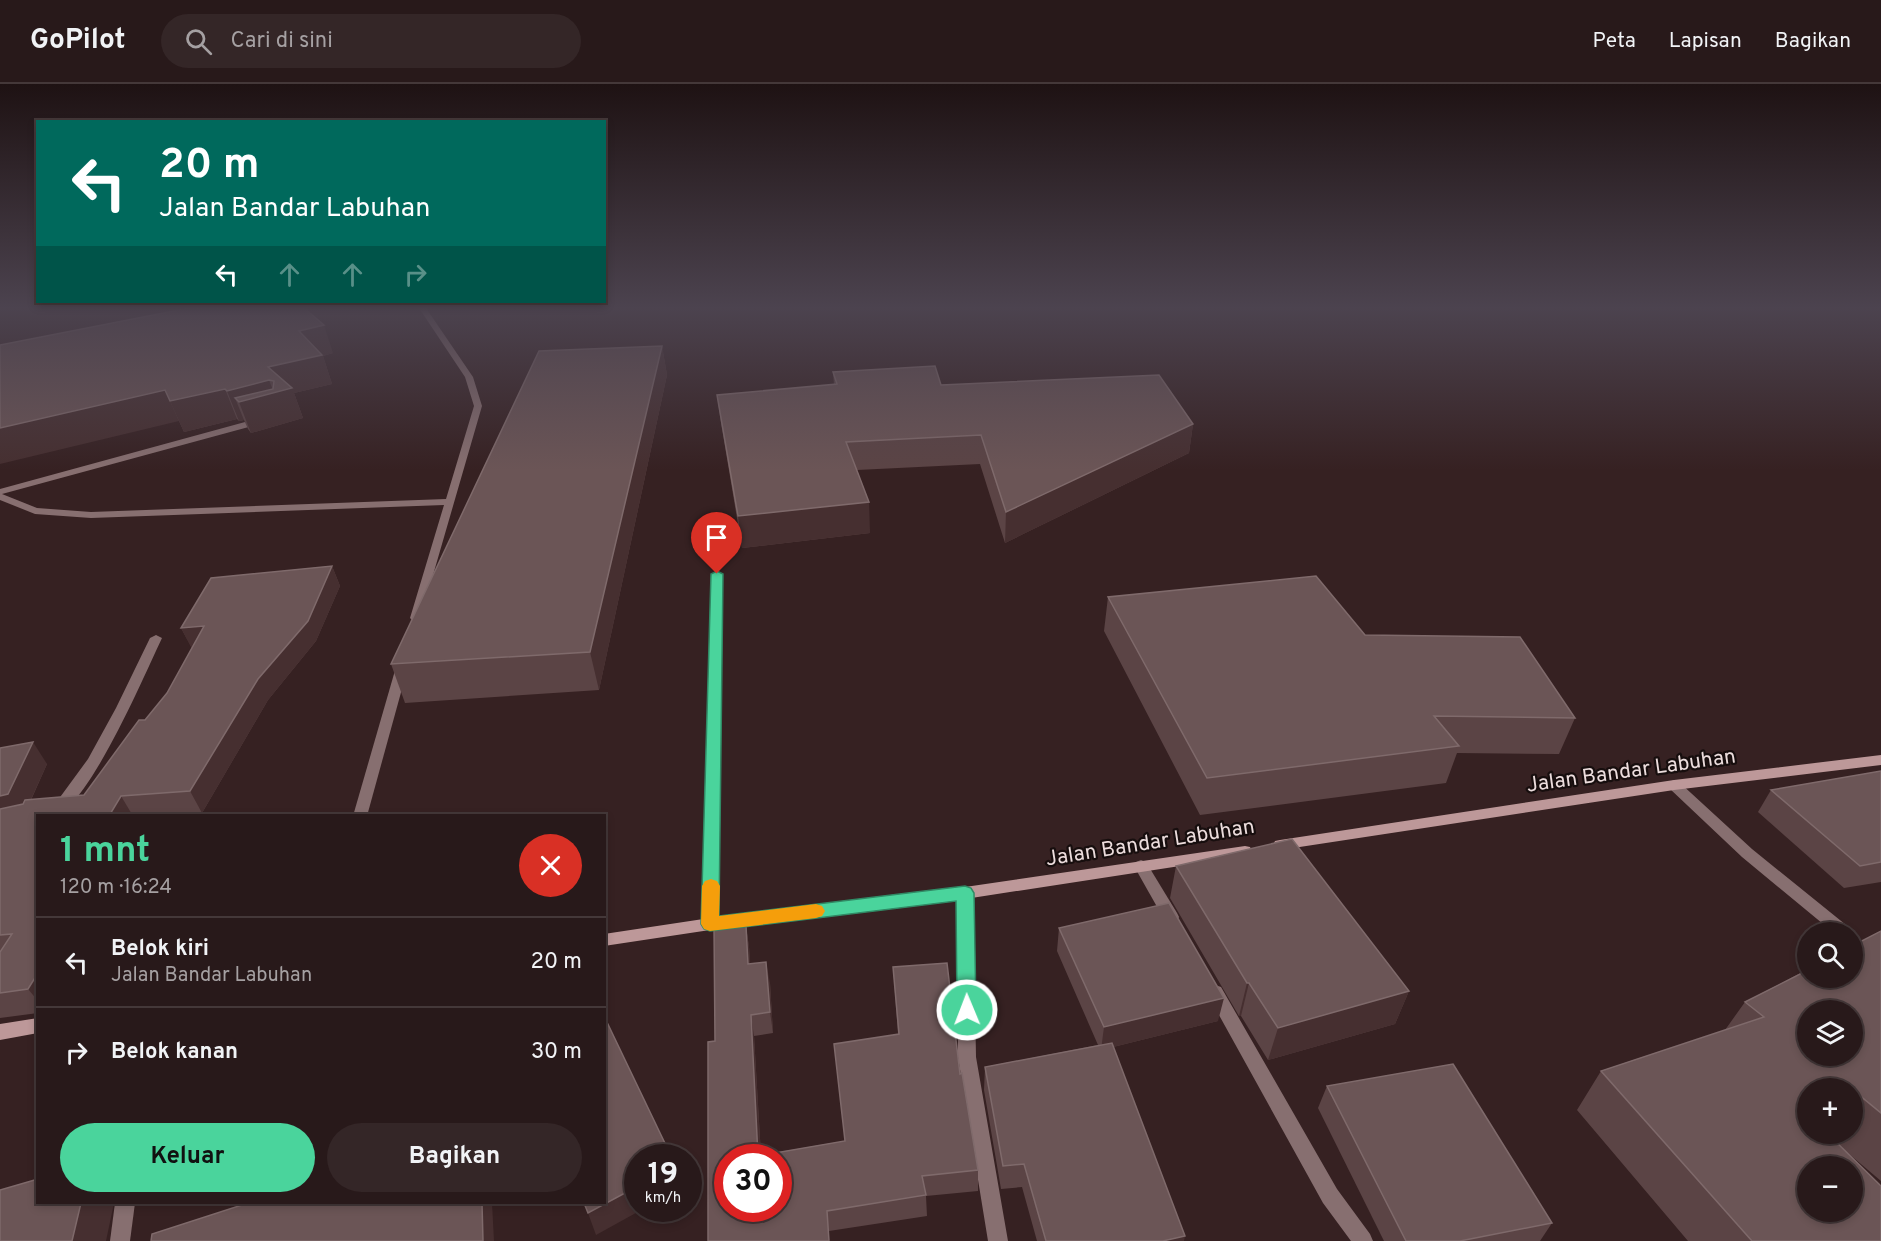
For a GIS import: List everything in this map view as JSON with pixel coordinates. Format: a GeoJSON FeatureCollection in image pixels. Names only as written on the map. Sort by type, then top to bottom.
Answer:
{"type":"FeatureCollection","features":[{"type":"Feature","properties":{"kind":"main road","name":"Jalan Bandar Labuhan"},"geometry":{"type":"LineString","coordinates":[[606,940],[710,924],[965,893],[1674,785],[1881,760]]}},
{"type":"Feature","properties":{"kind":"main road"},"geometry":{"type":"LineString","coordinates":[[0,1032],[36,1025]]}},
{"type":"Feature","properties":{"kind":"street"},"geometry":{"type":"LineString","coordinates":[[414,625],[478,406],[469,377],[459,362]]}},
{"type":"Feature","properties":{"kind":"street"},"geometry":{"type":"LineString","coordinates":[[0,492],[270,418]]}},
{"type":"Feature","properties":{"kind":"street"},"geometry":{"type":"LineString","coordinates":[[0,497],[35,511],[91,515],[449,502]]}},
{"type":"Feature","properties":{"kind":"street"},"geometry":{"type":"LineString","coordinates":[[710,924],[717,574]]}},
{"type":"Feature","properties":{"kind":"street"},"geometry":{"type":"LineString","coordinates":[[50,814],[59,809],[75,791],[156,638]]}},
{"type":"Feature","properties":{"kind":"street"},"geometry":{"type":"LineString","coordinates":[[361,814],[404,659]]}},
{"type":"Feature","properties":{"kind":"street"},"geometry":{"type":"LineString","coordinates":[[1674,785],[1747,853],[1832,922]]}},
{"type":"Feature","properties":{"kind":"street"},"geometry":{"type":"LineString","coordinates":[[1141,866],[1177,927]]}},
{"type":"Feature","properties":{"kind":"street"},"geometry":{"type":"LineString","coordinates":[[965,893],[967,1057],[998,1241]]}},
{"type":"Feature","properties":{"kind":"street"},"geometry":{"type":"LineString","coordinates":[[1206,978],[1330,1196],[1363,1241]]}},
{"type":"Feature","properties":{"kind":"street"},"geometry":{"type":"LineString","coordinates":[[120,1241],[125,1204]]}},
{"type":"Feature","properties":{"kind":"building"},"geometry":{"type":"Polygon","coordinates":[[[0,362],[291,362],[268,367],[292,388],[239,402],[235,398],[273,389],[274,381],[269,380],[227,391],[225,389],[170,401],[165,390],[0,428],[0,362]]]}},
{"type":"Feature","properties":{"kind":"building"},"geometry":{"type":"Polygon","coordinates":[[[534,362],[658,362],[590,652],[391,664],[534,362]]]}},
{"type":"Feature","properties":{"kind":"building"},"geometry":{"type":"Polygon","coordinates":[[[935,366],[941,385],[1159,375],[1193,424],[1006,512],[981,435],[846,442],[869,502],[738,516],[717,395],[837,384],[833,372],[935,366]]]}},
{"type":"Feature","properties":{"kind":"building"},"geometry":{"type":"Polygon","coordinates":[[[332,566],[308,621],[258,679],[190,791],[121,796],[110,814],[36,814],[36,976],[28,989],[0,993],[0,952],[12,934],[0,935],[0,809],[23,804],[25,800],[84,795],[139,720],[145,720],[167,693],[204,626],[181,628],[211,578],[332,566]]]}},
{"type":"Feature","properties":{"kind":"building"},"geometry":{"type":"Polygon","coordinates":[[[1316,576],[1365,635],[1520,637],[1575,718],[1434,716],[1459,746],[1207,778],[1108,597],[1316,576]]]}},
{"type":"Feature","properties":{"kind":"building"},"geometry":{"type":"Polygon","coordinates":[[[33,742],[8,794],[0,796],[0,748],[33,742]]]}},
{"type":"Feature","properties":{"kind":"building"},"geometry":{"type":"Polygon","coordinates":[[[1881,771],[1881,862],[1860,866],[1771,790],[1881,771]]]}},
{"type":"Feature","properties":{"kind":"building"},"geometry":{"type":"Polygon","coordinates":[[[1292,839],[1409,991],[1278,1028],[1247,983],[1176,866],[1292,839]]]}},
{"type":"Feature","properties":{"kind":"building"},"geometry":{"type":"Polygon","coordinates":[[[1169,903],[1224,998],[1104,1027],[1059,928],[1169,903]]]}},
{"type":"Feature","properties":{"kind":"building"},"geometry":{"type":"Polygon","coordinates":[[[746,926],[748,964],[766,962],[770,1012],[751,1015],[757,1144],[714,1144],[714,1222],[792,1222],[792,1150],[845,1141],[834,1044],[899,1034],[893,967],[947,963],[960,1074],[962,1073],[978,1170],[922,1176],[926,1195],[827,1211],[829,1241],[708,1241],[708,1042],[715,1041],[714,927],[746,926]]]}},
{"type":"Feature","properties":{"kind":"building"},"geometry":{"type":"Polygon","coordinates":[[[1881,931],[1881,1113],[1863,1098],[1863,1078],[1797,1078],[1797,1144],[1838,1144],[1850,1156],[1797,1156],[1797,1222],[1863,1222],[1863,1168],[1881,1186],[1881,1241],[1752,1241],[1601,1071],[1764,1017],[1745,1002],[1797,976],[1797,988],[1863,988],[1863,940],[1881,931]]]}},
{"type":"Feature","properties":{"kind":"building"},"geometry":{"type":"Polygon","coordinates":[[[606,1020],[665,1144],[624,1144],[624,1194],[606,1203],[606,1020]]]}},
{"type":"Feature","properties":{"kind":"building"},"geometry":{"type":"Polygon","coordinates":[[[1112,1043],[1185,1236],[1163,1241],[1046,1241],[1024,1164],[1003,1166],[985,1067],[1112,1043]]]}},
{"type":"Feature","properties":{"kind":"building"},"geometry":{"type":"Polygon","coordinates":[[[1453,1064],[1552,1223],[1460,1241],[1406,1241],[1327,1086],[1453,1064]]]}},
{"type":"Feature","properties":{"kind":"building"},"geometry":{"type":"Polygon","coordinates":[[[36,1180],[36,1204],[81,1204],[72,1241],[0,1241],[0,1190],[36,1180]]]}},
{"type":"Feature","properties":{"kind":"building"},"geometry":{"type":"Polygon","coordinates":[[[245,1204],[482,1204],[483,1241],[151,1241],[152,1234],[245,1204]]]}},
{"type":"Feature","properties":{"kind":"building"},"geometry":{"type":"Polygon","coordinates":[[[584,1204],[605,1204],[588,1213],[584,1204]]]}},
{"type":"Feature","properties":{"kind":"slow traffic"},"geometry":{"type":"LineString","coordinates":[[711,886],[710,924],[816,911]]}},
{"type":"Feature","properties":{"kind":"route"},"geometry":{"type":"LineString","coordinates":[[717,574],[710,924],[965,893],[967,1010]]}}]}
